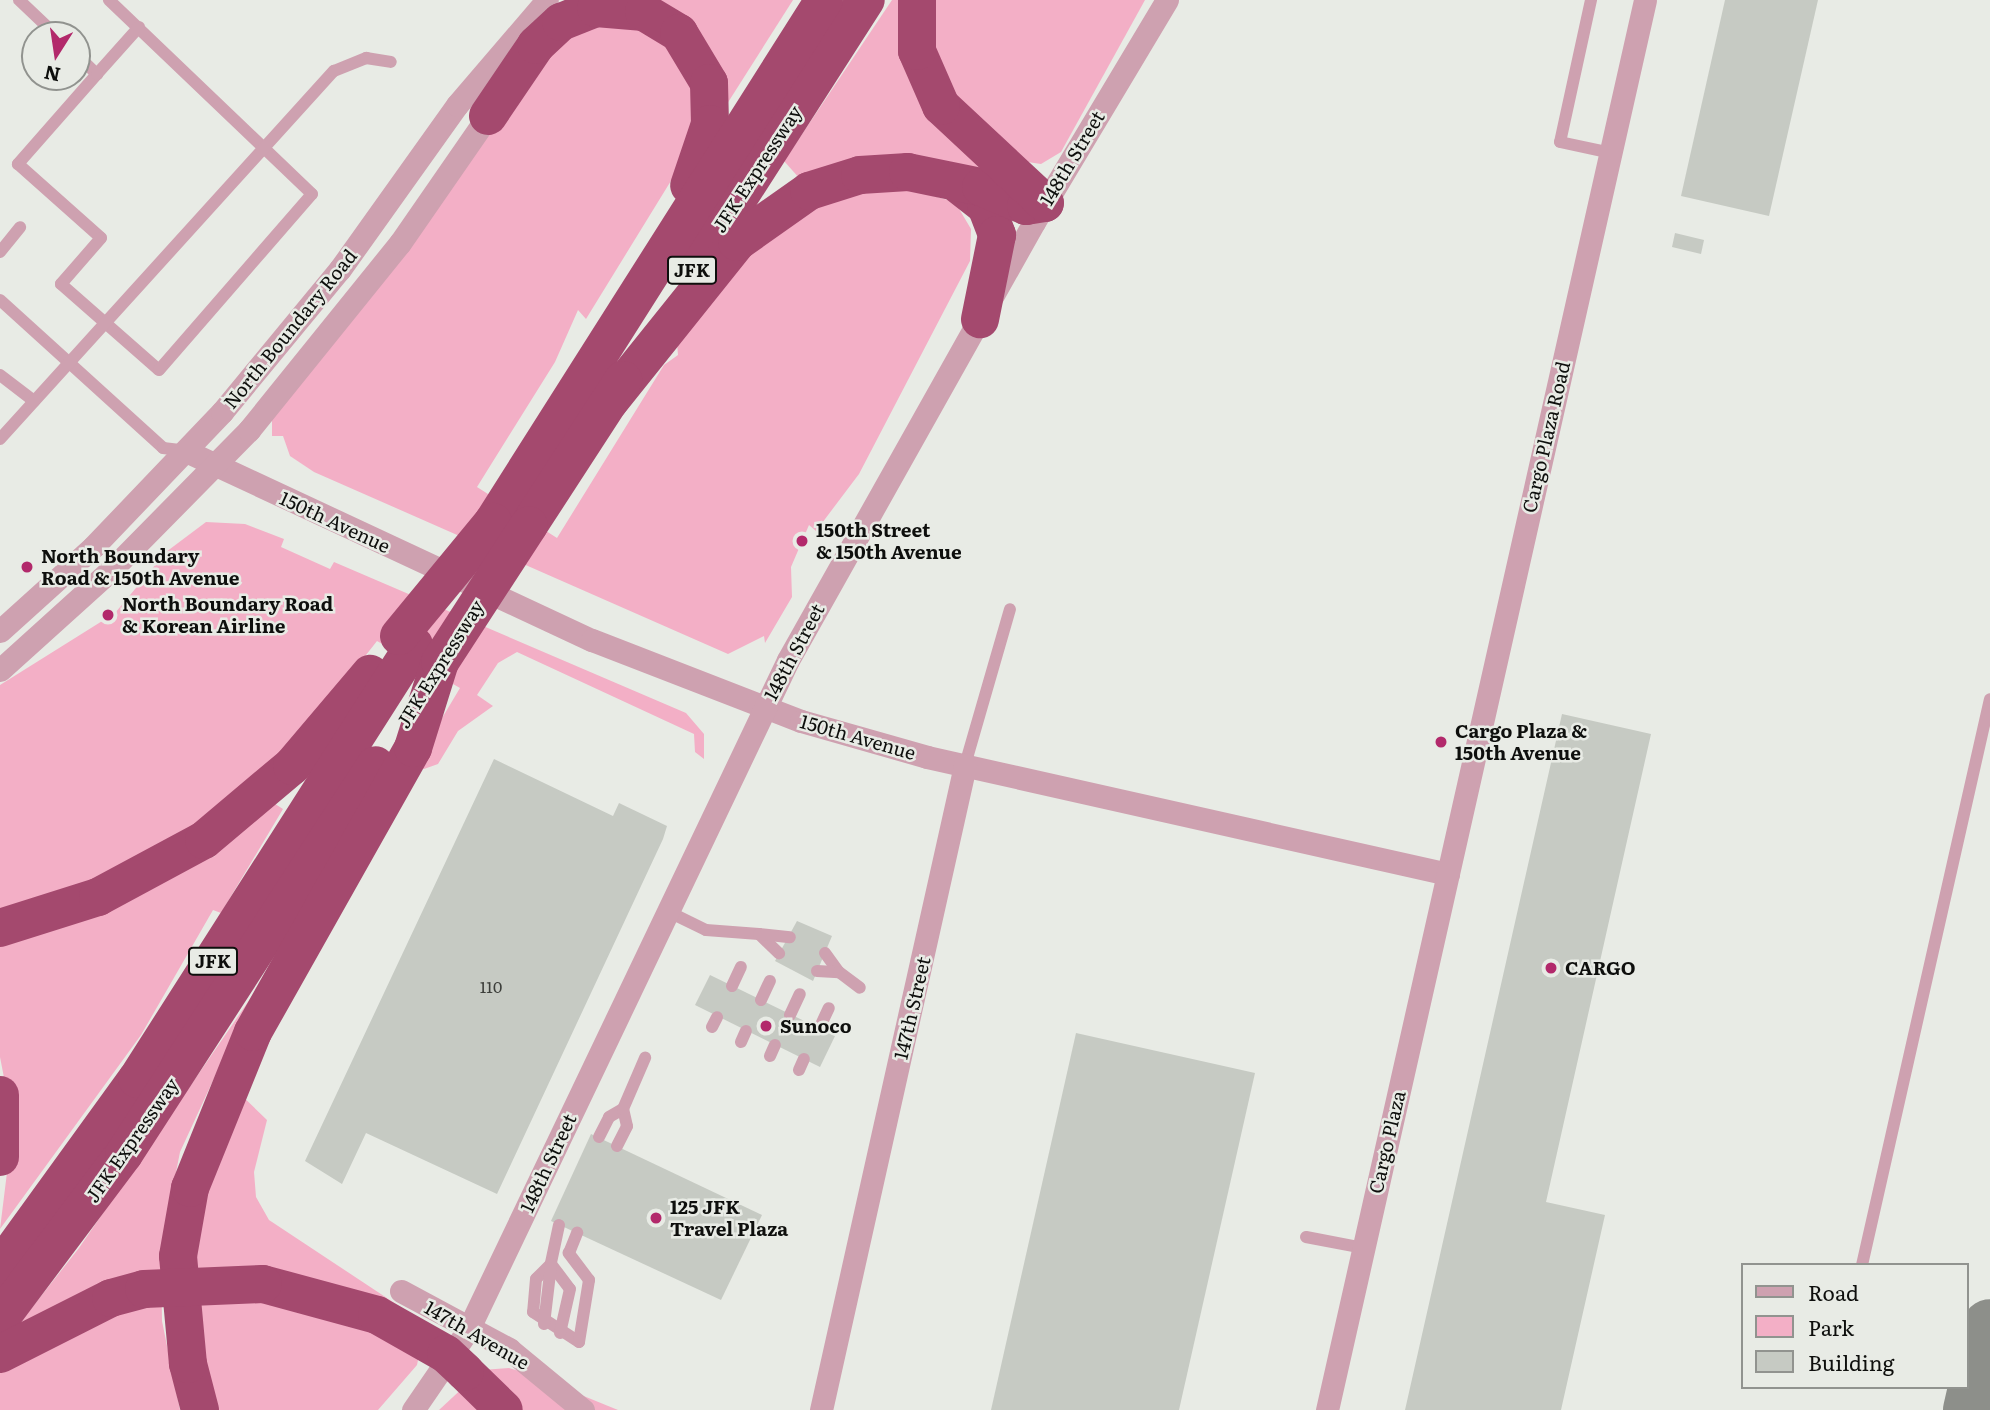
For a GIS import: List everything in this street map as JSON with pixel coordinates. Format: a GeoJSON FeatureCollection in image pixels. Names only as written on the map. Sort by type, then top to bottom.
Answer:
{"type":"FeatureCollection","features":[{"type":"Feature","properties":{"kind":"highway","name":"JFK Expressway"},"geometry":{"type":"LineString","coordinates":[[508,518],[632,305],[824,0]]}},
{"type":"Feature","properties":{"kind":"highway","name":"JFK Expressway"},"geometry":{"type":"LineString","coordinates":[[508,518],[609,402],[866,0]]}},
{"type":"Feature","properties":{"kind":"highway"},"geometry":{"type":"LineString","coordinates":[[917,0],[917,51],[940,106],[1045,203]]}},
{"type":"Feature","properties":{"kind":"highway"},"geometry":{"type":"LineString","coordinates":[[488,116],[544,35],[584,11],[644,12],[679,33],[697,55],[711,97],[707,138],[632,305]]}},
{"type":"Feature","properties":{"kind":"highway"},"geometry":{"type":"LineString","coordinates":[[609,402],[726,254],[777,209],[860,176],[942,177],[1026,206],[1045,203]]}},
{"type":"Feature","properties":{"kind":"highway"},"geometry":{"type":"LineString","coordinates":[[942,177],[979,198],[995,225],[996,258],[980,320]]}},
{"type":"Feature","properties":{"kind":"highway"},"geometry":{"type":"LineString","coordinates":[[8,926],[126,884],[226,824],[418,648],[508,518]]}},
{"type":"Feature","properties":{"kind":"highway","name":"JFK Expressway"},"geometry":{"type":"LineString","coordinates":[[0,1268],[137,1079],[418,648]]}},
{"type":"Feature","properties":{"kind":"highway","name":"JFK Expressway"},"geometry":{"type":"LineString","coordinates":[[0,1319],[160,1101],[418,648]]}},
{"type":"Feature","properties":{"kind":"highway"},"geometry":{"type":"LineString","coordinates":[[200,1410],[188,1364],[178,1256],[190,1188],[253,1032],[413,748],[418,648]]}},
{"type":"Feature","properties":{"kind":"highway"},"geometry":{"type":"LineString","coordinates":[[0,1094],[0,1157]]}},
{"type":"Feature","properties":{"kind":"highway"},"geometry":{"type":"LineString","coordinates":[[0,1354],[111,1298],[144,1289],[263,1284],[377,1315],[446,1354],[504,1410]]}},
{"type":"Feature","properties":{"kind":"street","name":"North Boundary Road"},"geometry":{"type":"LineString","coordinates":[[0,631],[186,451],[332,278],[457,105],[547,0]]}},
{"type":"Feature","properties":{"kind":"street","name":"148th Street"},"geometry":{"type":"LineString","coordinates":[[412,1410],[468,1330],[764,708],[1045,203],[1167,0]]}},
{"type":"Feature","properties":{"kind":"street","name":"Cargo Plaza Road"},"geometry":{"type":"LineString","coordinates":[[1448,874],[1645,0]]}},
{"type":"Feature","properties":{"kind":"street","name":"North Boundary Road"},"geometry":{"type":"LineString","coordinates":[[0,670],[215,465],[375,275],[488,116]]}},
{"type":"Feature","properties":{"kind":"street","name":"150th Avenue"},"geometry":{"type":"LineString","coordinates":[[186,451],[592,640],[764,708],[965,765],[1448,874]]}},
{"type":"Feature","properties":{"kind":"street","name":"147th Street"},"geometry":{"type":"LineString","coordinates":[[821,1410],[965,765]]}},
{"type":"Feature","properties":{"kind":"street","name":"Cargo Plaza"},"geometry":{"type":"LineString","coordinates":[[1326,1410],[1448,874]]}},
{"type":"Feature","properties":{"kind":"street","name":"147th Avenue"},"geometry":{"type":"LineString","coordinates":[[401,1291],[468,1330],[509,1349],[583,1410]]}},
{"type":"Feature","properties":{"kind":"lane"},"geometry":{"type":"LineString","coordinates":[[19,0],[41,21]]}},
{"type":"Feature","properties":{"kind":"lane"},"geometry":{"type":"LineString","coordinates":[[109,0],[139,27],[312,194],[159,370],[61,284],[101,238],[18,164],[139,27]]}},
{"type":"Feature","properties":{"kind":"lane"},"geometry":{"type":"LineString","coordinates":[[1591,0],[1560,142],[1611,153]]}},
{"type":"Feature","properties":{"kind":"lane"},"geometry":{"type":"LineString","coordinates":[[0,439],[71,365],[104,324],[334,71],[366,58],[391,62]]}},
{"type":"Feature","properties":{"kind":"lane"},"geometry":{"type":"LineString","coordinates":[[91,68],[97,74]]}},
{"type":"Feature","properties":{"kind":"lane"},"geometry":{"type":"LineString","coordinates":[[0,252],[20,227]]}},
{"type":"Feature","properties":{"kind":"lane"},"geometry":{"type":"LineString","coordinates":[[0,300],[163,449],[186,451]]}},
{"type":"Feature","properties":{"kind":"lane"},"geometry":{"type":"LineString","coordinates":[[0,375],[34,401]]}},
{"type":"Feature","properties":{"kind":"lane","name":"147th Street"},"geometry":{"type":"LineString","coordinates":[[965,765],[1010,609]]}},
{"type":"Feature","properties":{"kind":"lane"},"geometry":{"type":"LineString","coordinates":[[1862,1263],[1990,699]]}},
{"type":"Feature","properties":{"kind":"lane"},"geometry":{"type":"LineString","coordinates":[[667,911],[706,930],[790,937]]}},
{"type":"Feature","properties":{"kind":"lane"},"geometry":{"type":"LineString","coordinates":[[759,934],[779,953]]}},
{"type":"Feature","properties":{"kind":"lane"},"geometry":{"type":"LineString","coordinates":[[825,953],[839,972],[860,988]]}},
{"type":"Feature","properties":{"kind":"lane"},"geometry":{"type":"LineString","coordinates":[[732,986],[741,967]]}},
{"type":"Feature","properties":{"kind":"lane"},"geometry":{"type":"LineString","coordinates":[[817,971],[839,972]]}},
{"type":"Feature","properties":{"kind":"lane"},"geometry":{"type":"LineString","coordinates":[[761,1000],[770,981]]}},
{"type":"Feature","properties":{"kind":"lane"},"geometry":{"type":"LineString","coordinates":[[790,1015],[800,994]]}},
{"type":"Feature","properties":{"kind":"lane"},"geometry":{"type":"LineString","coordinates":[[819,1029],[829,1009]]}},
{"type":"Feature","properties":{"kind":"lane"},"geometry":{"type":"LineString","coordinates":[[617,1146],[627,1126],[623,1109],[645,1058]]}},
{"type":"Feature","properties":{"kind":"lane"},"geometry":{"type":"LineString","coordinates":[[599,1137],[609,1116],[623,1109]]}},
{"type":"Feature","properties":{"kind":"lane"},"geometry":{"type":"LineString","coordinates":[[559,1225],[544,1324],[579,1342],[589,1280],[569,1254],[577,1233]]}},
{"type":"Feature","properties":{"kind":"lane"},"geometry":{"type":"LineString","coordinates":[[1307,1237],[1363,1248]]}},
{"type":"Feature","properties":{"kind":"lane"},"geometry":{"type":"LineString","coordinates":[[551,1264],[570,1290],[560,1333]]}},
{"type":"Feature","properties":{"kind":"green space"},"geometry":{"type":"Polygon","coordinates":[[[648,0],[793,0],[720,115],[648,0]]]}},
{"type":"Feature","properties":{"kind":"green space"},"geometry":{"type":"Polygon","coordinates":[[[892,0],[906,0],[1005,184],[800,179],[784,161],[892,0]]]}},
{"type":"Feature","properties":{"kind":"green space"},"geometry":{"type":"Polygon","coordinates":[[[926,0],[1145,0],[1061,152],[1041,164],[1014,160],[936,81],[926,0]]]}},
{"type":"Feature","properties":{"kind":"green space"},"geometry":{"type":"Polygon","coordinates":[[[616,20],[662,35],[691,72],[695,122],[677,171],[586,319],[578,310],[555,362],[477,487],[557,538],[664,365],[678,355],[677,343],[781,218],[890,184],[955,202],[971,229],[970,261],[859,474],[816,531],[809,525],[791,567],[792,597],[765,643],[764,636],[728,654],[314,472],[290,456],[283,436],[272,436],[272,419],[287,395],[546,44],[616,20]]]}},
{"type":"Feature","properties":{"kind":"green space"},"geometry":{"type":"Polygon","coordinates":[[[206,522],[245,524],[284,539],[281,547],[330,569],[334,562],[686,713],[704,734],[704,759],[695,752],[694,734],[517,652],[498,663],[477,695],[493,706],[458,731],[438,764],[424,769],[414,765],[460,688],[377,641],[311,725],[245,789],[182,835],[99,880],[0,910],[0,685],[115,613],[166,552],[206,522]]]}},
{"type":"Feature","properties":{"kind":"green space"},"geometry":{"type":"Polygon","coordinates":[[[272,802],[283,809],[221,913],[213,910],[141,1035],[0,1229],[13,1124],[0,1057],[0,942],[215,856],[213,847],[272,802]]]}},
{"type":"Feature","properties":{"kind":"green space"},"geometry":{"type":"Polygon","coordinates":[[[252,996],[180,1152],[161,1248],[162,1321],[180,1410],[0,1410],[0,1348],[79,1248],[252,996]]]}},
{"type":"Feature","properties":{"kind":"green space"},"geometry":{"type":"Polygon","coordinates":[[[236,1090],[267,1120],[254,1172],[256,1197],[269,1220],[402,1308],[421,1346],[417,1365],[378,1410],[209,1410],[186,1235],[236,1090]]]}},
{"type":"Feature","properties":{"kind":"green space"},"geometry":{"type":"Polygon","coordinates":[[[509,1368],[618,1410],[439,1410],[482,1370],[509,1368]]]}},
{"type":"Feature","properties":{"kind":"building"},"geometry":{"type":"Polygon","coordinates":[[[1725,0],[1818,0],[1769,216],[1681,196],[1725,0]]]}},
{"type":"Feature","properties":{"kind":"building"},"geometry":{"type":"Polygon","coordinates":[[[1675,233],[1704,240],[1701,254],[1672,247],[1675,233]]]}},
{"type":"Feature","properties":{"kind":"building","name":"CARGO"},"geometry":{"type":"Polygon","coordinates":[[[1562,714],[1651,734],[1546,1202],[1605,1215],[1561,1410],[1405,1410],[1562,714]]]}},
{"type":"Feature","properties":{"kind":"building"},"geometry":{"type":"Polygon","coordinates":[[[494,759],[613,816],[619,803],[667,826],[663,839],[497,1194],[366,1133],[342,1184],[305,1161],[494,759]]]}},
{"type":"Feature","properties":{"kind":"building"},"geometry":{"type":"Polygon","coordinates":[[[797,921],[832,936],[813,981],[775,961],[797,921]]]}},
{"type":"Feature","properties":{"kind":"building"},"geometry":{"type":"Polygon","coordinates":[[[710,975],[835,1036],[820,1067],[695,1005],[710,975]]]}},
{"type":"Feature","properties":{"kind":"building"},"geometry":{"type":"Polygon","coordinates":[[[1076,1033],[1255,1073],[1179,1410],[991,1410],[1076,1033]]]}},
{"type":"Feature","properties":{"kind":"building","name":"125 JFK Travel Plaza"},"geometry":{"type":"Polygon","coordinates":[[[591,1134],[762,1215],[721,1300],[551,1221],[591,1134]]]}},
{"type":"Feature","properties":{"kind":"taxiway"},"geometry":{"type":"LineString","coordinates":[[1971,1410],[1990,1327]]}},
{"type":"Feature","properties":{"kind":"place","name":"150th Street & 150th Avenue"},"geometry":{"type":"Point","coordinates":[802,541]}},
{"type":"Feature","properties":{"kind":"place","name":"North Boundary Road & 150th Avenue"},"geometry":{"type":"Point","coordinates":[27,567]}},
{"type":"Feature","properties":{"kind":"place","name":"North Boundary Road & Korean Airline"},"geometry":{"type":"Point","coordinates":[108,615]}},
{"type":"Feature","properties":{"kind":"place","name":"Cargo Plaza & 150th Avenue"},"geometry":{"type":"Point","coordinates":[1441,742]}},
{"type":"Feature","properties":{"kind":"place","name":"CARGO"},"geometry":{"type":"Point","coordinates":[1551,968]}},
{"type":"Feature","properties":{"kind":"place","name":"Sunoco"},"geometry":{"type":"Point","coordinates":[766,1026]}},
{"type":"Feature","properties":{"kind":"place","name":"125 JFK Travel Plaza"},"geometry":{"type":"Point","coordinates":[656,1218]}}]}
